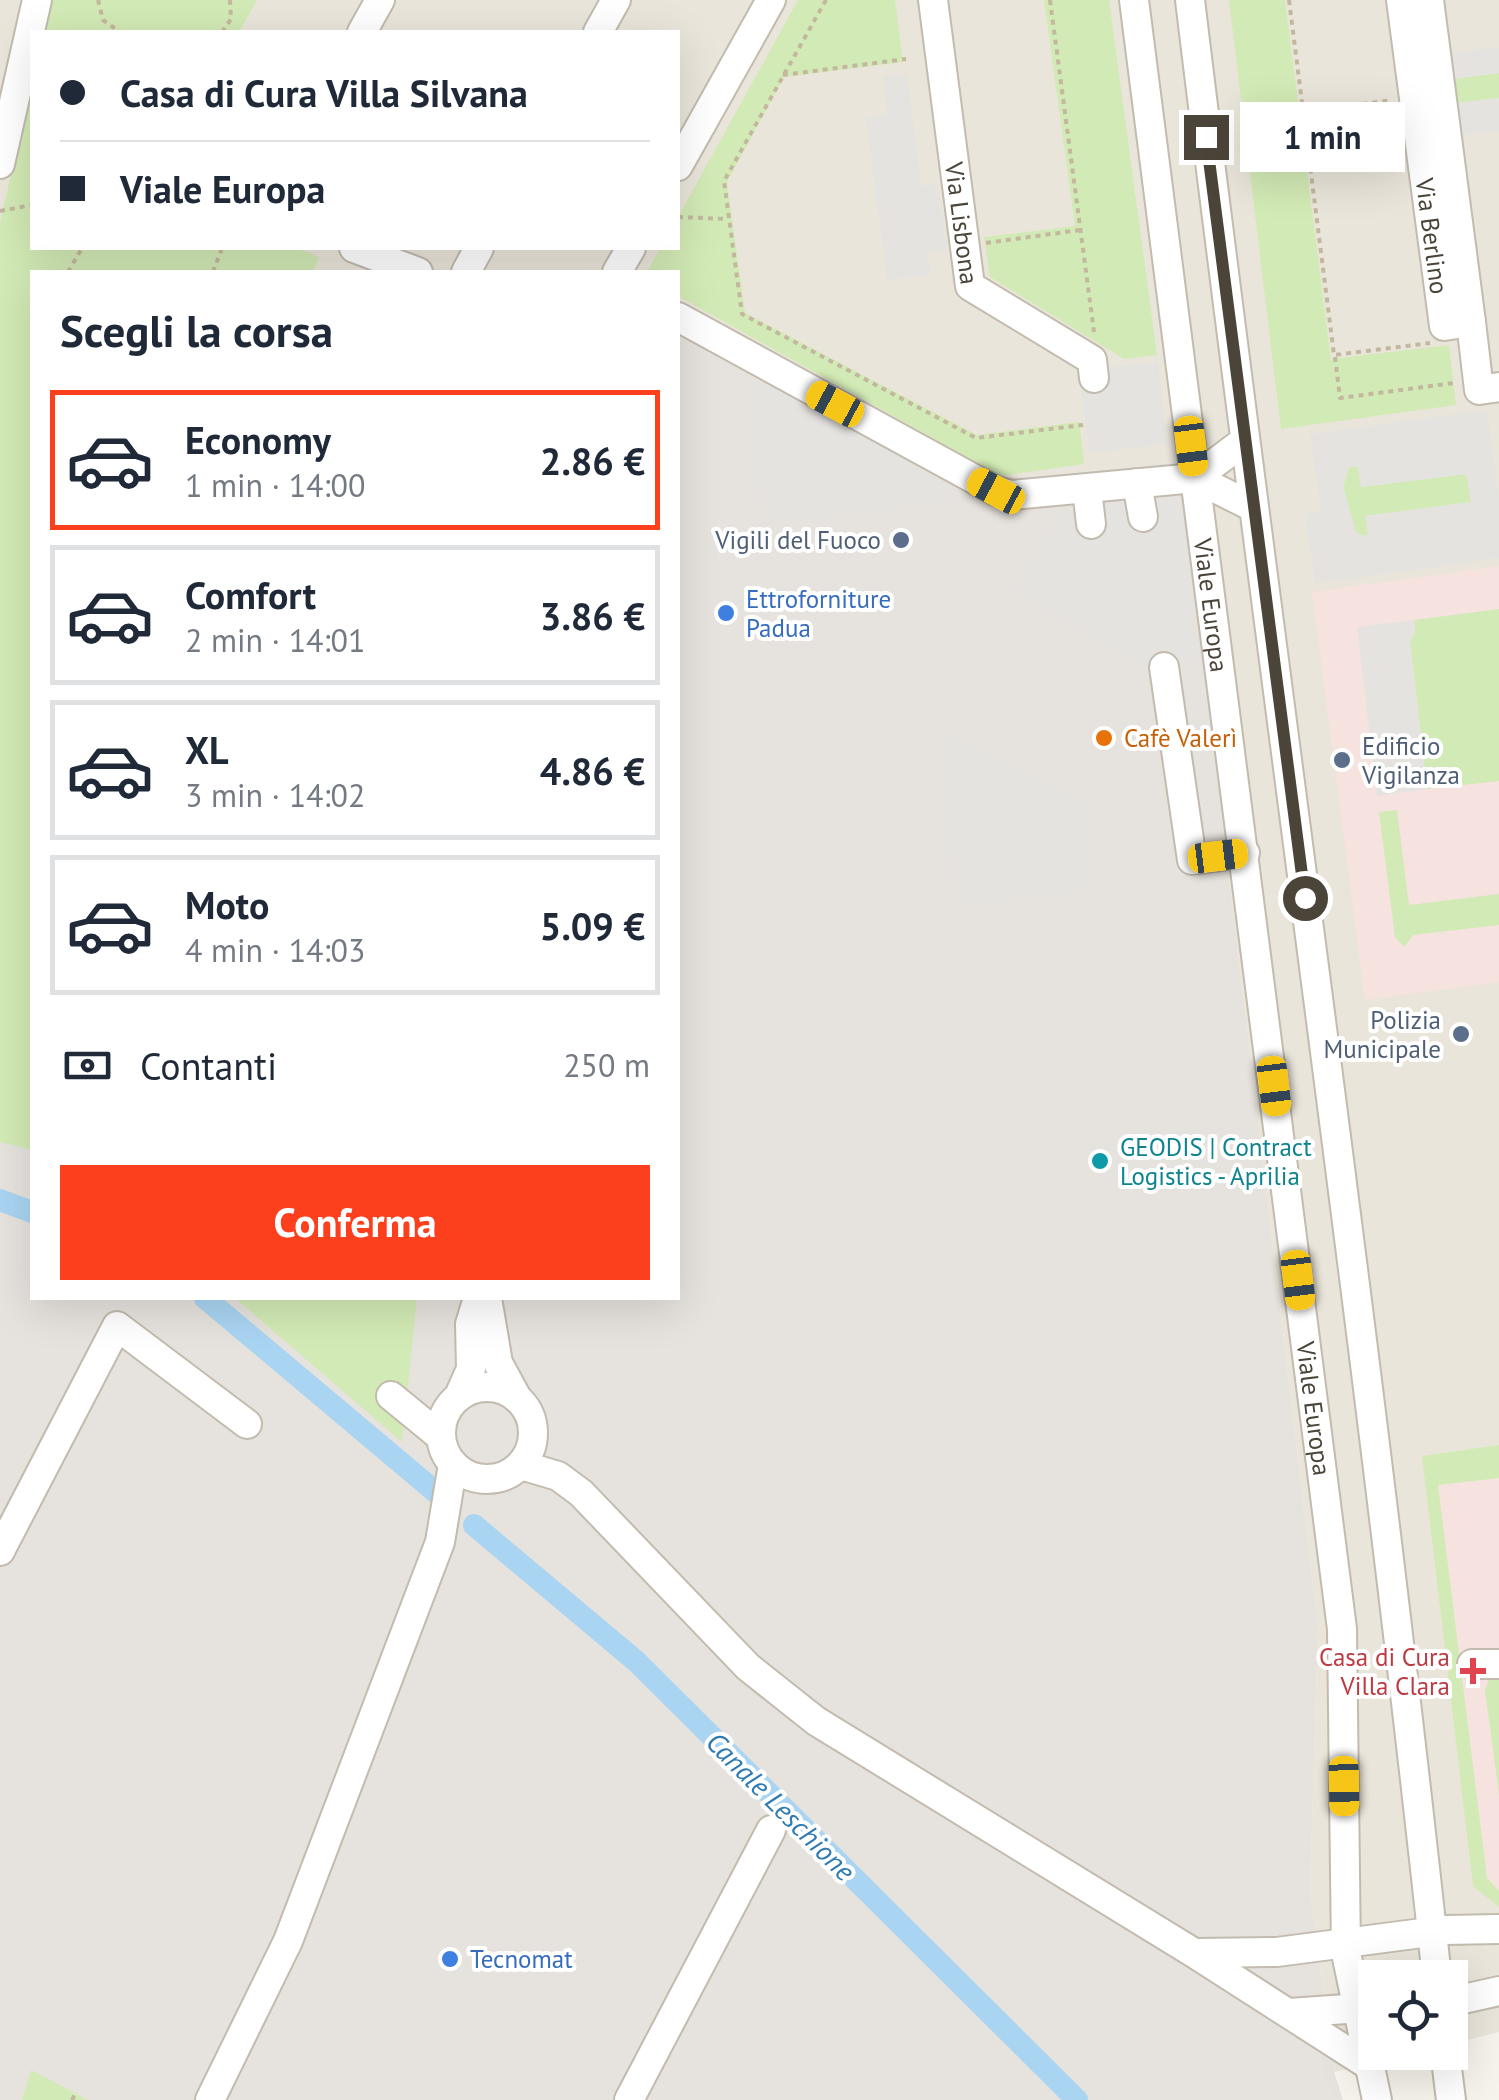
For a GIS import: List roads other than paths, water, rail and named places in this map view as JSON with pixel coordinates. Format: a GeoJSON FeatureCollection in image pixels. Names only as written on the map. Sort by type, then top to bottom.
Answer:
{"type":"FeatureCollection","features":[{"type":"Feature","properties":{"kind":"street"},"geometry":{"type":"LineString","coordinates":[[30,30],[37,0]]}},
{"type":"Feature","properties":{"kind":"street"},"geometry":{"type":"LineString","coordinates":[[363,30],[380,0]]}},
{"type":"Feature","properties":{"kind":"street"},"geometry":{"type":"LineString","coordinates":[[599,30],[616,0]]}},
{"type":"Feature","properties":{"kind":"street"},"geometry":{"type":"LineString","coordinates":[[680,162],[771,0]]}},
{"type":"Feature","properties":{"kind":"street","name":"Via Lisbona"},"geometry":{"type":"LineString","coordinates":[[933,0],[970,286],[1092,360],[1094,378]]}},
{"type":"Feature","properties":{"kind":"street","name":"Viale Europa"},"geometry":{"type":"LineString","coordinates":[[1134,0],[1342,1629],[1346,1943],[1358,1984]]}},
{"type":"Feature","properties":{"kind":"street","name":"Viale Europa"},"geometry":{"type":"LineString","coordinates":[[1190,0],[1251,506],[1333,1091],[1434,1960]]}},
{"type":"Feature","properties":{"kind":"street","name":"Via Berlino"},"geometry":{"type":"LineString","coordinates":[[1401,0],[1444,326],[1471,322]]}},
{"type":"Feature","properties":{"kind":"street","name":"Via Berlino"},"geometry":{"type":"LineString","coordinates":[[1428,0],[1479,386]]}},
{"type":"Feature","properties":{"kind":"street"},"geometry":{"type":"LineString","coordinates":[[0,164],[30,31]]}},
{"type":"Feature","properties":{"kind":"street"},"geometry":{"type":"LineString","coordinates":[[359,250],[413,270]]}},
{"type":"Feature","properties":{"kind":"street"},"geometry":{"type":"LineString","coordinates":[[680,318],[996,491],[1012,495],[1195,478],[1244,442]]}},
{"type":"Feature","properties":{"kind":"street"},"geometry":{"type":"LineString","coordinates":[[1195,478],[1251,506]]}},
{"type":"Feature","properties":{"kind":"street"},"geometry":{"type":"LineString","coordinates":[[1138,483],[1143,518]]}},
{"type":"Feature","properties":{"kind":"street"},"geometry":{"type":"LineString","coordinates":[[1086,488],[1091,524]]}},
{"type":"Feature","properties":{"kind":"street"},"geometry":{"type":"LineString","coordinates":[[1164,667],[1192,860],[1245,853]]}},
{"type":"Feature","properties":{"kind":"street"},"geometry":{"type":"LineString","coordinates":[[441,1437],[471,1369],[470,1324],[477,1300]]}},
{"type":"Feature","properties":{"kind":"street"},"geometry":{"type":"LineString","coordinates":[[486,1300],[498,1363],[581,1493],[748,1667],[816,1721],[1194,1952],[1358,2058]]}},
{"type":"Feature","properties":{"kind":"street"},"geometry":{"type":"LineString","coordinates":[[0,1551],[117,1326],[247,1424]]}},
{"type":"Feature","properties":{"kind":"street"},"geometry":{"type":"LineString","coordinates":[[495,1479],[465,1474],[453,1464],[441,1437],[399,1401],[454,1402],[488,1387],[517,1398]]}},
{"type":"Feature","properties":{"kind":"street"},"geometry":{"type":"LineString","coordinates":[[210,2100],[288,1941],[440,1542],[456,1516],[495,1479],[522,1465],[534,1438],[533,1423]]}},
{"type":"Feature","properties":{"kind":"street"},"geometry":{"type":"LineString","coordinates":[[440,1542],[453,1464]]}},
{"type":"Feature","properties":{"kind":"street"},"geometry":{"type":"LineString","coordinates":[[522,1465],[558,1476],[581,1493]]}},
{"type":"Feature","properties":{"kind":"street"},"geometry":{"type":"LineString","coordinates":[[629,2100],[771,1830]]}},
{"type":"Feature","properties":{"kind":"street"},"geometry":{"type":"LineString","coordinates":[[1194,1952],[1277,1952],[1432,1932],[1499,1930]]}},
{"type":"Feature","properties":{"kind":"street"},"geometry":{"type":"LineString","coordinates":[[1468,1998],[1499,1991]]}},
{"type":"Feature","properties":{"kind":"street"},"geometry":{"type":"LineString","coordinates":[[1289,2013],[1358,2008]]}},
{"type":"Feature","properties":{"kind":"street","name":"Viale Europa"},"geometry":{"type":"LineString","coordinates":[[1369,2070],[1377,2100]]}},
{"type":"Feature","properties":{"kind":"street"},"geometry":{"type":"LineString","coordinates":[[1448,2070],[1451,2100]]}},
{"type":"Feature","properties":{"kind":"waterway","name":"Canale Leschione"},"geometry":{"type":"LineString","coordinates":[[0,1200],[30,1211]]}},
{"type":"Feature","properties":{"kind":"waterway","name":"Canale Leschione"},"geometry":{"type":"LineString","coordinates":[[207,1300],[438,1494]]}},
{"type":"Feature","properties":{"kind":"waterway","name":"Canale Leschione"},"geometry":{"type":"LineString","coordinates":[[474,1525],[637,1662],[1077,2100]]}},
{"type":"Feature","properties":{"kind":"place","name":"Vigili del Fuoco"},"geometry":{"type":"Point","coordinates":[901,540]}},
{"type":"Feature","properties":{"kind":"place","name":"Ettroforniture Padua"},"geometry":{"type":"Point","coordinates":[726,613]}},
{"type":"Feature","properties":{"kind":"place","name":"Cafè Valerì"},"geometry":{"type":"Point","coordinates":[1104,738]}},
{"type":"Feature","properties":{"kind":"place","name":"Edificio Vigilanza"},"geometry":{"type":"Point","coordinates":[1342,760]}},
{"type":"Feature","properties":{"kind":"place","name":"Polizia Municipale"},"geometry":{"type":"Point","coordinates":[1461,1034]}},
{"type":"Feature","properties":{"kind":"place","name":"GEODIS | Contract Logistics - Aprilia"},"geometry":{"type":"Point","coordinates":[1100,1161]}},
{"type":"Feature","properties":{"kind":"place","name":"Casa di Cura Villa Clara"},"geometry":{"type":"Point","coordinates":[1473,1671]}},
{"type":"Feature","properties":{"kind":"place","name":"Tecnomat"},"geometry":{"type":"Point","coordinates":[450,1959]}}]}
